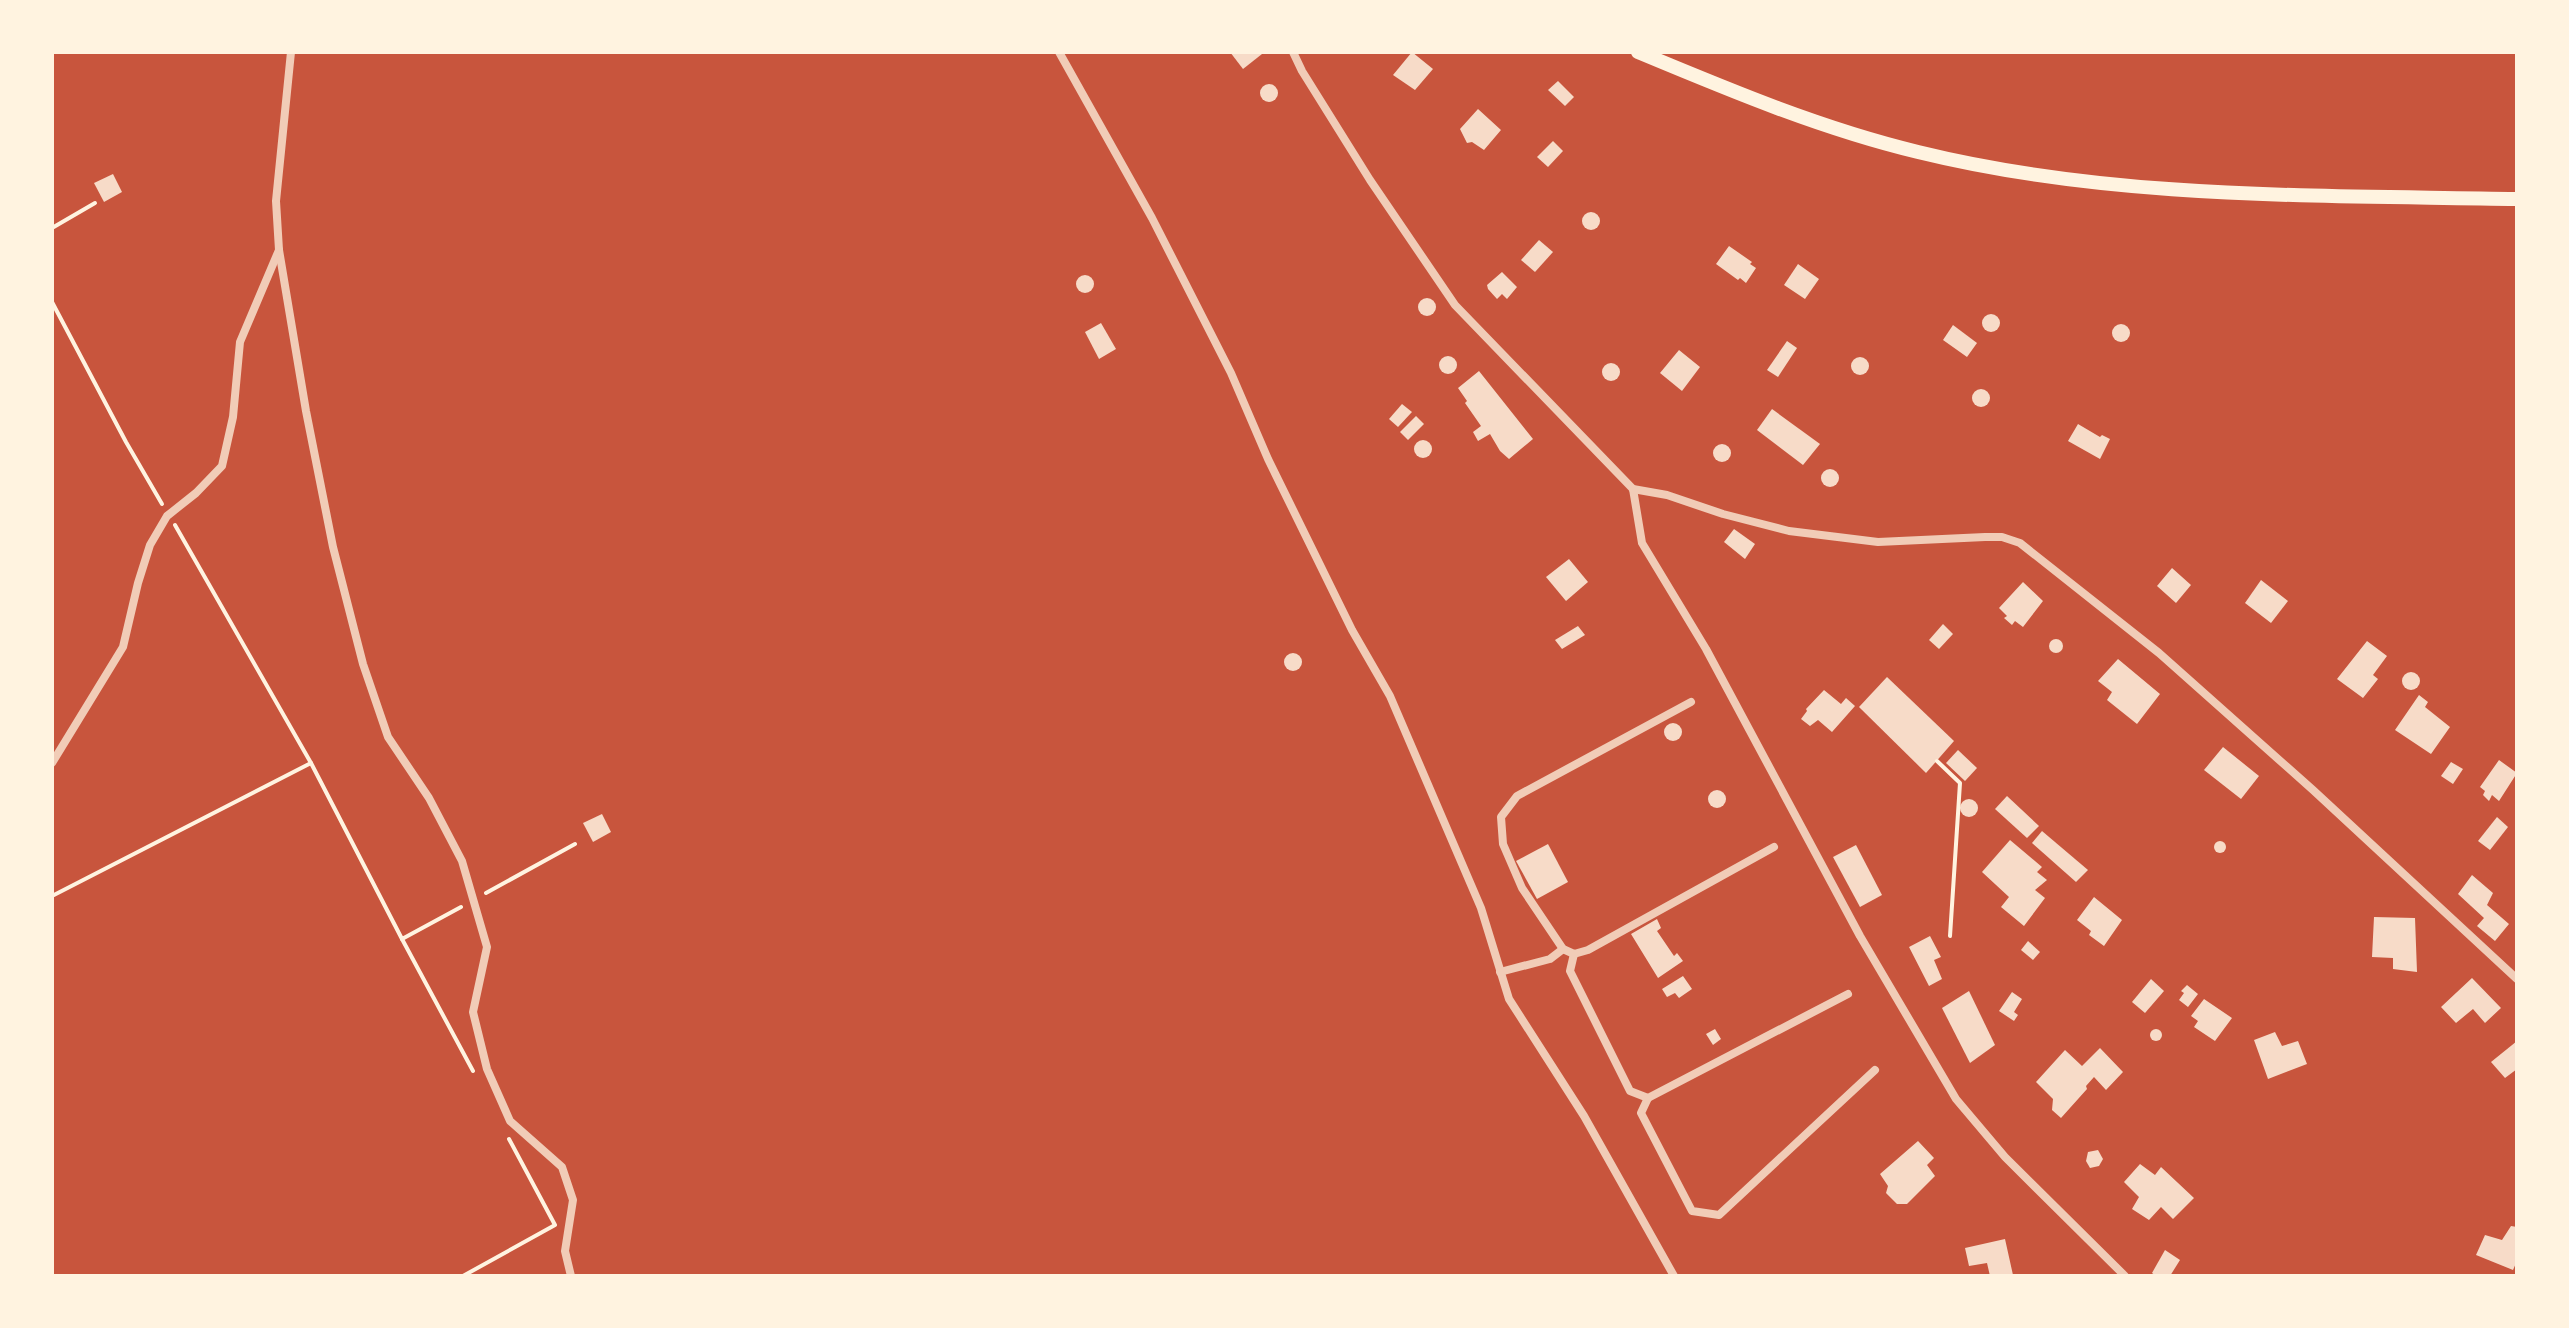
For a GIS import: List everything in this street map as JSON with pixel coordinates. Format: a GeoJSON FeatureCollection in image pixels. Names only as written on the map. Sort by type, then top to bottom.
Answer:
{"type":"FeatureCollection","features":[{"type":"Feature","properties":{"kind":"main road"},"geometry":{"type":"LineString","coordinates":[[1638,52],[1730,91],[1821,123],[1916,152],[1999,169],[2109,184],[2297,195],[2517,199]]}},
{"type":"Feature","properties":{"kind":"street"},"geometry":{"type":"LineString","coordinates":[[291,52],[277,187],[279,250],[333,547],[363,664],[388,737],[429,798],[462,861],[487,947],[473,1012],[487,1069],[510,1121],[562,1167],[573,1200],[565,1251],[571,1276]]}},
{"type":"Feature","properties":{"kind":"street"},"geometry":{"type":"LineString","coordinates":[[1059,52],[1152,218],[1231,373],[1268,459],[1352,630],[1390,696],[1481,908],[1509,999],[1584,1116],[1674,1276]]}},
{"type":"Feature","properties":{"kind":"street"},"geometry":{"type":"LineString","coordinates":[[1293,52],[1370,180],[1455,305],[1633,489],[1642,543],[1706,649],[1860,936],[1956,1099],[2005,1157],[2125,1276]]}},
{"type":"Feature","properties":{"kind":"street"},"geometry":{"type":"LineString","coordinates":[[52,763],[123,647],[150,545],[167,516],[196,493],[222,466],[233,417],[240,342],[279,250]]}},
{"type":"Feature","properties":{"kind":"street"},"geometry":{"type":"LineString","coordinates":[[1633,489],[1667,495],[1789,531],[1878,542],[2002,537],[2020,543],[2159,653],[2517,979]]}},
{"type":"Feature","properties":{"kind":"street"},"geometry":{"type":"LineString","coordinates":[[1691,702],[1517,796],[1501,817],[1503,844],[1522,888],[1563,949],[1574,954],[1588,950],[1774,847]]}},
{"type":"Feature","properties":{"kind":"street"},"geometry":{"type":"LineString","coordinates":[[1500,972],[1550,959],[1563,949]]}},
{"type":"Feature","properties":{"kind":"street"},"geometry":{"type":"LineString","coordinates":[[1574,954],[1570,971],[1630,1091],[1648,1098]]}},
{"type":"Feature","properties":{"kind":"street"},"geometry":{"type":"LineString","coordinates":[[1848,994],[1648,1098],[1641,1113],[1692,1211],[1719,1215],[1875,1070]]}},
{"type":"Feature","properties":{"kind":"path"},"geometry":{"type":"LineString","coordinates":[[52,228],[95,203]]}},
{"type":"Feature","properties":{"kind":"path"},"geometry":{"type":"LineString","coordinates":[[52,302],[165,509]]}},
{"type":"Feature","properties":{"kind":"path"},"geometry":{"type":"LineString","coordinates":[[173,522],[311,763],[475,1075]]}},
{"type":"Feature","properties":{"kind":"path"},"geometry":{"type":"LineString","coordinates":[[1937,761],[1960,783],[1950,936]]}},
{"type":"Feature","properties":{"kind":"path"},"geometry":{"type":"LineString","coordinates":[[52,896],[311,763]]}},
{"type":"Feature","properties":{"kind":"path"},"geometry":{"type":"LineString","coordinates":[[482,895],[575,844]]}},
{"type":"Feature","properties":{"kind":"path"},"geometry":{"type":"LineString","coordinates":[[402,939],[469,903]]}},
{"type":"Feature","properties":{"kind":"path"},"geometry":{"type":"LineString","coordinates":[[463,1276],[555,1225],[504,1130]]}},
{"type":"Feature","properties":{"kind":"building"},"geometry":{"type":"Polygon","coordinates":[[[1230,52],[1260,52],[1262,54],[1243,69],[1230,52]]]}},
{"type":"Feature","properties":{"kind":"building"},"geometry":{"type":"Polygon","coordinates":[[[1412,52],[1433,69],[1415,90],[1393,75],[1412,52]]]}},
{"type":"Feature","properties":{"kind":"building"},"geometry":{"type":"Polygon","coordinates":[[[1558,81],[1574,97],[1565,106],[1548,90],[1558,81]]]}},
{"type":"Feature","properties":{"kind":"building"},"geometry":{"type":"Polygon","coordinates":[[[1269,84],[1278,93],[1269,102],[1260,93],[1269,84]]]}},
{"type":"Feature","properties":{"kind":"building"},"geometry":{"type":"Polygon","coordinates":[[[1478,109],[1501,130],[1484,150],[1472,142],[1467,143],[1460,129],[1478,109]]]}},
{"type":"Feature","properties":{"kind":"building"},"geometry":{"type":"Polygon","coordinates":[[[1553,141],[1563,151],[1548,167],[1537,157],[1553,141]]]}},
{"type":"Feature","properties":{"kind":"building"},"geometry":{"type":"Polygon","coordinates":[[[113,174],[122,192],[104,202],[94,183],[113,174]]]}},
{"type":"Feature","properties":{"kind":"building"},"geometry":{"type":"Polygon","coordinates":[[[1591,212],[1600,221],[1591,230],[1582,221],[1591,212]]]}},
{"type":"Feature","properties":{"kind":"building"},"geometry":{"type":"Polygon","coordinates":[[[1539,240],[1553,252],[1535,272],[1521,260],[1539,240]]]}},
{"type":"Feature","properties":{"kind":"building"},"geometry":{"type":"Polygon","coordinates":[[[1729,246],[1756,268],[1746,283],[1716,264],[1729,246]]]}},
{"type":"Feature","properties":{"kind":"building"},"geometry":{"type":"Polygon","coordinates":[[[1798,264],[1819,279],[1805,299],[1784,285],[1798,264]]]}},
{"type":"Feature","properties":{"kind":"building"},"geometry":{"type":"Polygon","coordinates":[[[1502,272],[1517,287],[1507,299],[1502,294],[1497,299],[1487,285],[1502,272]]]}},
{"type":"Feature","properties":{"kind":"building"},"geometry":{"type":"Polygon","coordinates":[[[1085,275],[1094,284],[1085,293],[1076,284],[1085,275]]]}},
{"type":"Feature","properties":{"kind":"building"},"geometry":{"type":"Polygon","coordinates":[[[1427,298],[1436,307],[1427,316],[1418,307],[1427,298]]]}},
{"type":"Feature","properties":{"kind":"building"},"geometry":{"type":"Polygon","coordinates":[[[1991,314],[2000,323],[1991,332],[1982,323],[1991,314]]]}},
{"type":"Feature","properties":{"kind":"building"},"geometry":{"type":"Polygon","coordinates":[[[1101,323],[1116,349],[1099,359],[1085,332],[1101,323]]]}},
{"type":"Feature","properties":{"kind":"building"},"geometry":{"type":"Polygon","coordinates":[[[2121,324],[2130,333],[2121,342],[2112,333],[2121,324]]]}},
{"type":"Feature","properties":{"kind":"building"},"geometry":{"type":"Polygon","coordinates":[[[1953,325],[1977,343],[1967,357],[1943,340],[1953,325]]]}},
{"type":"Feature","properties":{"kind":"building"},"geometry":{"type":"Polygon","coordinates":[[[1787,341],[1797,348],[1778,377],[1767,370],[1787,341]]]}},
{"type":"Feature","properties":{"kind":"building"},"geometry":{"type":"Polygon","coordinates":[[[1679,350],[1700,367],[1682,391],[1660,373],[1679,350]]]}},
{"type":"Feature","properties":{"kind":"building"},"geometry":{"type":"Polygon","coordinates":[[[1448,356],[1457,365],[1448,374],[1439,365],[1448,356]]]}},
{"type":"Feature","properties":{"kind":"building"},"geometry":{"type":"Polygon","coordinates":[[[1860,357],[1869,366],[1860,375],[1851,366],[1860,357]]]}},
{"type":"Feature","properties":{"kind":"building"},"geometry":{"type":"Polygon","coordinates":[[[1611,363],[1620,372],[1611,381],[1602,372],[1611,363]]]}},
{"type":"Feature","properties":{"kind":"building"},"geometry":{"type":"Polygon","coordinates":[[[1479,371],[1533,439],[1509,459],[1490,434],[1478,441],[1473,432],[1481,426],[1458,388],[1479,371]]]}},
{"type":"Feature","properties":{"kind":"building"},"geometry":{"type":"Polygon","coordinates":[[[1981,389],[1990,398],[1981,407],[1972,398],[1981,389]]]}},
{"type":"Feature","properties":{"kind":"building"},"geometry":{"type":"Polygon","coordinates":[[[1402,404],[1412,412],[1398,427],[1389,419],[1402,404]]]}},
{"type":"Feature","properties":{"kind":"building"},"geometry":{"type":"Polygon","coordinates":[[[1772,409],[1820,444],[1803,465],[1757,430],[1772,409]]]}},
{"type":"Feature","properties":{"kind":"building"},"geometry":{"type":"Polygon","coordinates":[[[1416,416],[1424,424],[1408,440],[1400,432],[1416,416]]]}},
{"type":"Feature","properties":{"kind":"building"},"geometry":{"type":"Polygon","coordinates":[[[2078,424],[2100,437],[2110,439],[2100,459],[2068,441],[2078,424]]]}},
{"type":"Feature","properties":{"kind":"building"},"geometry":{"type":"Polygon","coordinates":[[[1423,440],[1432,449],[1423,458],[1414,449],[1423,440]]]}},
{"type":"Feature","properties":{"kind":"building"},"geometry":{"type":"Polygon","coordinates":[[[1722,444],[1731,453],[1722,462],[1713,453],[1722,444]]]}},
{"type":"Feature","properties":{"kind":"building"},"geometry":{"type":"Polygon","coordinates":[[[1830,469],[1839,478],[1830,487],[1821,478],[1830,469]]]}},
{"type":"Feature","properties":{"kind":"building"},"geometry":{"type":"Polygon","coordinates":[[[1734,529],[1755,544],[1745,559],[1724,542],[1734,529]]]}},
{"type":"Feature","properties":{"kind":"building"},"geometry":{"type":"Polygon","coordinates":[[[1569,559],[1588,582],[1566,601],[1546,577],[1569,559]]]}},
{"type":"Feature","properties":{"kind":"building"},"geometry":{"type":"Polygon","coordinates":[[[2172,568],[2191,585],[2176,603],[2157,586],[2172,568]]]}},
{"type":"Feature","properties":{"kind":"building"},"geometry":{"type":"Polygon","coordinates":[[[2261,580],[2288,601],[2271,623],[2245,603],[2261,580]]]}},
{"type":"Feature","properties":{"kind":"building"},"geometry":{"type":"Polygon","coordinates":[[[2023,582],[2043,601],[2023,627],[2015,621],[2012,625],[1999,608],[2023,582]]]}},
{"type":"Feature","properties":{"kind":"building"},"geometry":{"type":"Polygon","coordinates":[[[1943,624],[1953,634],[1939,649],[1929,640],[1943,624]]]}},
{"type":"Feature","properties":{"kind":"building"},"geometry":{"type":"Polygon","coordinates":[[[1578,626],[1585,635],[1562,649],[1555,640],[1578,626]]]}},
{"type":"Feature","properties":{"kind":"building"},"geometry":{"type":"Polygon","coordinates":[[[2056,639],[2063,646],[2056,653],[2049,646],[2056,639]]]}},
{"type":"Feature","properties":{"kind":"building"},"geometry":{"type":"Polygon","coordinates":[[[2367,641],[2387,656],[2373,675],[2378,679],[2363,698],[2337,679],[2367,641]]]}},
{"type":"Feature","properties":{"kind":"building"},"geometry":{"type":"Polygon","coordinates":[[[1293,653],[1302,662],[1293,671],[1284,662],[1293,653]]]}},
{"type":"Feature","properties":{"kind":"building"},"geometry":{"type":"Polygon","coordinates":[[[2118,659],[2160,694],[2137,724],[2107,700],[2112,692],[2098,681],[2118,659]]]}},
{"type":"Feature","properties":{"kind":"building"},"geometry":{"type":"Polygon","coordinates":[[[2411,672],[2420,681],[2411,690],[2402,681],[2411,672]]]}},
{"type":"Feature","properties":{"kind":"building"},"geometry":{"type":"Polygon","coordinates":[[[1887,677],[1954,741],[1926,773],[1859,707],[1887,677]]]}},
{"type":"Feature","properties":{"kind":"building"},"geometry":{"type":"Polygon","coordinates":[[[1824,690],[1841,704],[1846,698],[1855,706],[1832,732],[1818,720],[1810,726],[1801,719],[1824,690]]]}},
{"type":"Feature","properties":{"kind":"building"},"geometry":{"type":"Polygon","coordinates":[[[2419,695],[2428,702],[2425,707],[2450,727],[2431,754],[2395,730],[2419,695]]]}},
{"type":"Feature","properties":{"kind":"building"},"geometry":{"type":"Polygon","coordinates":[[[1673,723],[1682,732],[1673,741],[1664,732],[1673,723]]]}},
{"type":"Feature","properties":{"kind":"building"},"geometry":{"type":"Polygon","coordinates":[[[2223,747],[2259,776],[2241,799],[2204,770],[2223,747]]]}},
{"type":"Feature","properties":{"kind":"building"},"geometry":{"type":"Polygon","coordinates":[[[1958,750],[1977,768],[1965,781],[1946,763],[1958,750]]]}},
{"type":"Feature","properties":{"kind":"building"},"geometry":{"type":"Polygon","coordinates":[[[2499,760],[2517,773],[2499,801],[2492,795],[2489,801],[2480,787],[2499,760]]]}},
{"type":"Feature","properties":{"kind":"building"},"geometry":{"type":"Polygon","coordinates":[[[2451,762],[2463,769],[2453,784],[2441,776],[2451,762]]]}},
{"type":"Feature","properties":{"kind":"building"},"geometry":{"type":"Polygon","coordinates":[[[1717,790],[1726,799],[1717,808],[1708,799],[1717,790]]]}},
{"type":"Feature","properties":{"kind":"building"},"geometry":{"type":"Polygon","coordinates":[[[2007,796],[2039,826],[2027,838],[1995,809],[2007,796]]]}},
{"type":"Feature","properties":{"kind":"building"},"geometry":{"type":"Polygon","coordinates":[[[1969,799],[1978,808],[1969,817],[1960,808],[1969,799]]]}},
{"type":"Feature","properties":{"kind":"building"},"geometry":{"type":"Polygon","coordinates":[[[602,814],[611,832],[593,842],[583,823],[602,814]]]}},
{"type":"Feature","properties":{"kind":"building"},"geometry":{"type":"Polygon","coordinates":[[[2497,817],[2508,827],[2490,850],[2478,841],[2497,817]]]}},
{"type":"Feature","properties":{"kind":"building"},"geometry":{"type":"Polygon","coordinates":[[[2042,831],[2088,870],[2076,882],[2032,843],[2042,831]]]}},
{"type":"Feature","properties":{"kind":"building"},"geometry":{"type":"Polygon","coordinates":[[[2010,840],[2042,867],[2037,872],[2047,880],[2035,890],[2045,898],[2024,926],[2001,907],[2009,897],[1982,872],[2010,840]]]}},
{"type":"Feature","properties":{"kind":"building"},"geometry":{"type":"Polygon","coordinates":[[[2220,841],[2226,847],[2220,853],[2214,847],[2220,841]]]}},
{"type":"Feature","properties":{"kind":"building"},"geometry":{"type":"Polygon","coordinates":[[[1548,844],[1568,882],[1537,899],[1516,861],[1548,844]]]}},
{"type":"Feature","properties":{"kind":"building"},"geometry":{"type":"Polygon","coordinates":[[[1856,845],[1882,895],[1860,907],[1833,857],[1856,845]]]}},
{"type":"Feature","properties":{"kind":"building"},"geometry":{"type":"Polygon","coordinates":[[[2472,875],[2493,893],[2487,905],[2509,924],[2495,941],[2477,926],[2484,918],[2458,894],[2472,875]]]}},
{"type":"Feature","properties":{"kind":"building"},"geometry":{"type":"Polygon","coordinates":[[[2094,897],[2122,920],[2104,946],[2089,935],[2091,931],[2077,920],[2094,897]]]}},
{"type":"Feature","properties":{"kind":"building"},"geometry":{"type":"Polygon","coordinates":[[[2374,917],[2415,918],[2417,972],[2393,969],[2393,958],[2372,957],[2374,917]]]}},
{"type":"Feature","properties":{"kind":"building"},"geometry":{"type":"Polygon","coordinates":[[[1657,919],[1661,928],[1657,931],[1674,956],[1677,953],[1683,961],[1658,978],[1631,934],[1657,919]]]}},
{"type":"Feature","properties":{"kind":"building"},"geometry":{"type":"Polygon","coordinates":[[[1930,936],[1941,957],[1934,960],[1942,979],[1929,986],[1909,947],[1930,936]]]}},
{"type":"Feature","properties":{"kind":"building"},"geometry":{"type":"Polygon","coordinates":[[[2028,941],[2040,952],[2033,960],[2021,950],[2028,941]]]}},
{"type":"Feature","properties":{"kind":"building"},"geometry":{"type":"Polygon","coordinates":[[[1683,976],[1692,989],[1679,998],[1675,993],[1667,997],[1662,989],[1683,976]]]}},
{"type":"Feature","properties":{"kind":"building"},"geometry":{"type":"Polygon","coordinates":[[[2472,978],[2501,1008],[2485,1023],[2473,1009],[2456,1023],[2441,1007],[2472,978]]]}},
{"type":"Feature","properties":{"kind":"building"},"geometry":{"type":"Polygon","coordinates":[[[2151,979],[2164,991],[2145,1013],[2132,1002],[2151,979]]]}},
{"type":"Feature","properties":{"kind":"building"},"geometry":{"type":"Polygon","coordinates":[[[2187,985],[2198,994],[2188,1007],[2179,1000],[2184,993],[2181,991],[2187,985]]]}},
{"type":"Feature","properties":{"kind":"building"},"geometry":{"type":"Polygon","coordinates":[[[1969,991],[1995,1045],[1970,1063],[1942,1008],[1969,991]]]}},
{"type":"Feature","properties":{"kind":"building"},"geometry":{"type":"Polygon","coordinates":[[[2012,992],[2022,999],[2014,1012],[2018,1015],[2014,1021],[1999,1011],[2012,992]]]}},
{"type":"Feature","properties":{"kind":"building"},"geometry":{"type":"Polygon","coordinates":[[[2204,999],[2232,1018],[2215,1041],[2194,1027],[2198,1021],[2191,1016],[2204,999]]]}},
{"type":"Feature","properties":{"kind":"building"},"geometry":{"type":"Polygon","coordinates":[[[1715,1029],[1721,1039],[1713,1045],[1706,1034],[1715,1029]]]}},
{"type":"Feature","properties":{"kind":"building"},"geometry":{"type":"Polygon","coordinates":[[[2156,1029],[2162,1035],[2156,1041],[2150,1035],[2156,1029]]]}},
{"type":"Feature","properties":{"kind":"building"},"geometry":{"type":"Polygon","coordinates":[[[2275,1032],[2282,1046],[2298,1041],[2307,1064],[2268,1079],[2254,1040],[2275,1032]]]}},
{"type":"Feature","properties":{"kind":"building"},"geometry":{"type":"Polygon","coordinates":[[[2517,1041],[2517,1069],[2505,1078],[2491,1062],[2517,1041]]]}},
{"type":"Feature","properties":{"kind":"building"},"geometry":{"type":"Polygon","coordinates":[[[2100,1048],[2123,1072],[2106,1090],[2094,1077],[2061,1118],[2052,1110],[2053,1099],[2036,1082],[2065,1050],[2082,1066],[2100,1048]]]}},
{"type":"Feature","properties":{"kind":"building"},"geometry":{"type":"Polygon","coordinates":[[[1918,1141],[1934,1158],[1927,1165],[1935,1176],[1907,1204],[1897,1204],[1886,1193],[1888,1186],[1880,1174],[1918,1141]]]}},
{"type":"Feature","properties":{"kind":"building"},"geometry":{"type":"Polygon","coordinates":[[[2098,1150],[2103,1159],[2099,1166],[2090,1168],[2086,1161],[2088,1152],[2098,1150]]]}},
{"type":"Feature","properties":{"kind":"building"},"geometry":{"type":"Polygon","coordinates":[[[2140,1164],[2155,1175],[2161,1167],[2194,1198],[2173,1219],[2161,1207],[2149,1220],[2132,1209],[2139,1197],[2124,1182],[2140,1164]]]}},
{"type":"Feature","properties":{"kind":"building"},"geometry":{"type":"Polygon","coordinates":[[[2511,1226],[2517,1227],[2517,1261],[2513,1270],[2476,1255],[2485,1235],[2502,1240],[2511,1226]]]}},
{"type":"Feature","properties":{"kind":"building"},"geometry":{"type":"Polygon","coordinates":[[[2005,1239],[2013,1275],[1990,1276],[1987,1263],[1969,1266],[1965,1248],[2005,1239]]]}},
{"type":"Feature","properties":{"kind":"building"},"geometry":{"type":"Polygon","coordinates":[[[2165,1250],[2180,1260],[2170,1276],[2156,1276],[2152,1273],[2165,1250]]]}}]}
